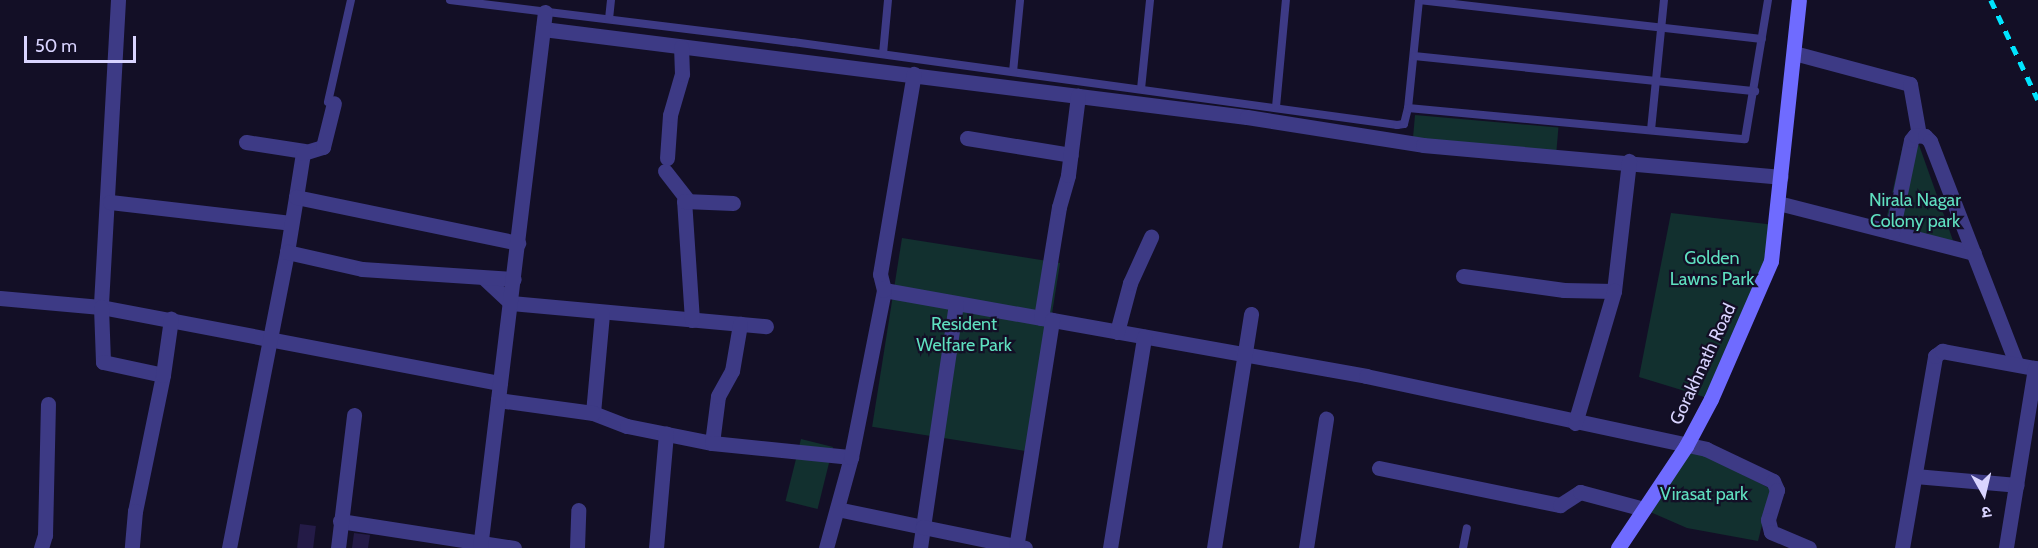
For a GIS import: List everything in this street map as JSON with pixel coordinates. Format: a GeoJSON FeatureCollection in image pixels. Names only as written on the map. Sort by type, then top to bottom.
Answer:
{"type":"FeatureCollection","features":[{"type":"Feature","properties":{"kind":"main road","name":"Gorakhnath Road"},"geometry":{"type":"LineString","coordinates":[[1618,548],[1686,446],[1711,399],[1771,261],[1799,0]]}},
{"type":"Feature","properties":{"kind":"street"},"geometry":{"type":"LineString","coordinates":[[118,0],[110,202],[101,307],[100,358],[163,375]]}},
{"type":"Feature","properties":{"kind":"street"},"geometry":{"type":"LineString","coordinates":[[481,545],[545,12]]}},
{"type":"Feature","properties":{"kind":"street"},"geometry":{"type":"LineString","coordinates":[[543,29],[1247,117],[1423,145],[1629,161],[1781,177]]}},
{"type":"Feature","properties":{"kind":"street"},"geometry":{"type":"LineString","coordinates":[[681,47],[682,74],[670,115],[666,165],[686,198],[692,320]]}},
{"type":"Feature","properties":{"kind":"street"},"geometry":{"type":"LineString","coordinates":[[1794,53],[1910,84],[1919,135]]}},
{"type":"Feature","properties":{"kind":"street"},"geometry":{"type":"LineString","coordinates":[[881,71],[883,54]]}},
{"type":"Feature","properties":{"kind":"street"},"geometry":{"type":"LineString","coordinates":[[826,548],[851,457],[884,290],[880,274],[914,74]]}},
{"type":"Feature","properties":{"kind":"street"},"geometry":{"type":"LineString","coordinates":[[837,509],[1019,548],[1046,319],[1078,96]]}},
{"type":"Feature","properties":{"kind":"street"},"geometry":{"type":"LineString","coordinates":[[246,142],[304,151],[323,147],[331,102]]}},
{"type":"Feature","properties":{"kind":"street"},"geometry":{"type":"LineString","coordinates":[[1892,232],[1911,140],[1919,135]]}},
{"type":"Feature","properties":{"kind":"street"},"geometry":{"type":"LineString","coordinates":[[1919,135],[1930,141],[2016,363]]}},
{"type":"Feature","properties":{"kind":"street"},"geometry":{"type":"LineString","coordinates":[[967,138],[1071,155]]}},
{"type":"Feature","properties":{"kind":"street"},"geometry":{"type":"LineString","coordinates":[[229,548],[287,252],[304,151]]}},
{"type":"Feature","properties":{"kind":"street"},"geometry":{"type":"LineString","coordinates":[[1575,423],[1614,291],[1629,161]]}},
{"type":"Feature","properties":{"kind":"street"},"geometry":{"type":"LineString","coordinates":[[296,197],[518,243]]}},
{"type":"Feature","properties":{"kind":"street"},"geometry":{"type":"LineString","coordinates":[[686,198],[733,203]]}},
{"type":"Feature","properties":{"kind":"street"},"geometry":{"type":"LineString","coordinates":[[110,202],[291,223]]}},
{"type":"Feature","properties":{"kind":"street"},"geometry":{"type":"LineString","coordinates":[[1778,203],[1974,253]]}},
{"type":"Feature","properties":{"kind":"street"},"geometry":{"type":"LineString","coordinates":[[1117,332],[1130,283],[1151,237]]}},
{"type":"Feature","properties":{"kind":"street"},"geometry":{"type":"LineString","coordinates":[[287,252],[362,269],[514,279]]}},
{"type":"Feature","properties":{"kind":"street"},"geometry":{"type":"LineString","coordinates":[[1463,276],[1564,290],[1614,291]]}},
{"type":"Feature","properties":{"kind":"street"},"geometry":{"type":"LineString","coordinates":[[484,278],[511,303],[602,314],[766,326]]}},
{"type":"Feature","properties":{"kind":"street"},"geometry":{"type":"LineString","coordinates":[[884,290],[1366,376],[1575,423],[1706,449],[1773,481],[1777,490],[1768,520],[1771,531],[1809,548]]}},
{"type":"Feature","properties":{"kind":"street"},"geometry":{"type":"LineString","coordinates":[[0,298],[101,307],[271,336],[500,383]]}},
{"type":"Feature","properties":{"kind":"street"},"geometry":{"type":"LineString","coordinates":[[920,548],[956,303]]}},
{"type":"Feature","properties":{"kind":"street"},"geometry":{"type":"LineString","coordinates":[[593,413],[602,314]]}},
{"type":"Feature","properties":{"kind":"street"},"geometry":{"type":"LineString","coordinates":[[1214,548],[1251,314]]}},
{"type":"Feature","properties":{"kind":"street"},"geometry":{"type":"LineString","coordinates":[[132,548],[135,511],[163,375],[171,319]]}},
{"type":"Feature","properties":{"kind":"street"},"geometry":{"type":"LineString","coordinates":[[712,443],[717,396],[732,371],[740,324]]}},
{"type":"Feature","properties":{"kind":"street"},"geometry":{"type":"LineString","coordinates":[[1110,548],[1144,337]]}},
{"type":"Feature","properties":{"kind":"street"},"geometry":{"type":"LineString","coordinates":[[1902,548],[1938,353],[2031,365],[2035,372],[2006,548]]}},
{"type":"Feature","properties":{"kind":"street"},"geometry":{"type":"LineString","coordinates":[[498,400],[593,413],[627,426],[712,443],[851,457]]}},
{"type":"Feature","properties":{"kind":"street"},"geometry":{"type":"LineString","coordinates":[[41,548],[45,536],[48,404]]}},
{"type":"Feature","properties":{"kind":"street"},"geometry":{"type":"LineString","coordinates":[[338,548],[354,415]]}},
{"type":"Feature","properties":{"kind":"street"},"geometry":{"type":"LineString","coordinates":[[1306,548],[1326,420]]}},
{"type":"Feature","properties":{"kind":"street"},"geometry":{"type":"LineString","coordinates":[[652,547],[666,433]]}},
{"type":"Feature","properties":{"kind":"street"},"geometry":{"type":"LineString","coordinates":[[1379,468],[1560,505],[1580,492],[1644,509]]}},
{"type":"Feature","properties":{"kind":"street"},"geometry":{"type":"LineString","coordinates":[[1915,476],[2017,485]]}},
{"type":"Feature","properties":{"kind":"street"},"geometry":{"type":"LineString","coordinates":[[577,548],[578,510]]}},
{"type":"Feature","properties":{"kind":"street"},"geometry":{"type":"LineString","coordinates":[[340,521],[481,545],[514,548]]}},
{"type":"Feature","properties":{"kind":"lane"},"geometry":{"type":"LineString","coordinates":[[331,102],[351,0]]}},
{"type":"Feature","properties":{"kind":"lane"},"geometry":{"type":"LineString","coordinates":[[450,0],[883,54],[1397,125],[1404,124],[1408,108],[1419,0],[1762,39]]}},
{"type":"Feature","properties":{"kind":"lane"},"geometry":{"type":"LineString","coordinates":[[609,19],[611,0]]}},
{"type":"Feature","properties":{"kind":"lane"},"geometry":{"type":"LineString","coordinates":[[883,54],[888,0]]}},
{"type":"Feature","properties":{"kind":"lane"},"geometry":{"type":"LineString","coordinates":[[1013,72],[1020,0]]}},
{"type":"Feature","properties":{"kind":"lane"},"geometry":{"type":"LineString","coordinates":[[1142,89],[1150,0]]}},
{"type":"Feature","properties":{"kind":"lane"},"geometry":{"type":"LineString","coordinates":[[1276,107],[1286,0]]}},
{"type":"Feature","properties":{"kind":"lane"},"geometry":{"type":"LineString","coordinates":[[1651,130],[1664,0]]}},
{"type":"Feature","properties":{"kind":"lane"},"geometry":{"type":"LineString","coordinates":[[1408,108],[1745,139],[1755,91],[1768,0]]}},
{"type":"Feature","properties":{"kind":"lane"},"geometry":{"type":"LineString","coordinates":[[1414,56],[1755,91]]}},
{"type":"Feature","properties":{"kind":"lane"},"geometry":{"type":"LineString","coordinates":[[1463,548],[1467,528]]}},
{"type":"Feature","properties":{"kind":"green space"},"geometry":{"type":"Polygon","coordinates":[[[1415,115],[1558,128],[1556,154],[1413,142],[1415,115]]]}},
{"type":"Feature","properties":{"kind":"green space","name":"Nirala Nagar Colony park"},"geometry":{"type":"Polygon","coordinates":[[[1903,145],[1919,145],[1956,249],[1884,229],[1903,145]]]}},
{"type":"Feature","properties":{"kind":"green space","name":"Golden Lawns Park"},"geometry":{"type":"Polygon","coordinates":[[[1671,213],[1775,225],[1771,261],[1711,399],[1639,377],[1671,213]]]}},
{"type":"Feature","properties":{"kind":"green space","name":"Resident Welfare Park"},"geometry":{"type":"Polygon","coordinates":[[[902,238],[1060,263],[1030,452],[872,427],[902,238]]]}},
{"type":"Feature","properties":{"kind":"green space"},"geometry":{"type":"Polygon","coordinates":[[[801,439],[833,447],[818,509],[786,501],[801,439]]]}},
{"type":"Feature","properties":{"kind":"green space","name":"Virasat park"},"geometry":{"type":"Polygon","coordinates":[[[1687,452],[1705,455],[1771,489],[1758,541],[1687,528],[1648,511],[1687,452]]]}},
{"type":"Feature","properties":{"kind":"building"},"geometry":{"type":"Polygon","coordinates":[[[300,524],[316,526],[313,548],[297,548],[300,524]]]}},
{"type":"Feature","properties":{"kind":"building"},"geometry":{"type":"Polygon","coordinates":[[[354,533],[370,535],[368,548],[352,548],[354,533]]]}},
{"type":"Feature","properties":{"kind":"railway"},"geometry":{"type":"LineString","coordinates":[[1991,0],[2038,100]]}}]}
